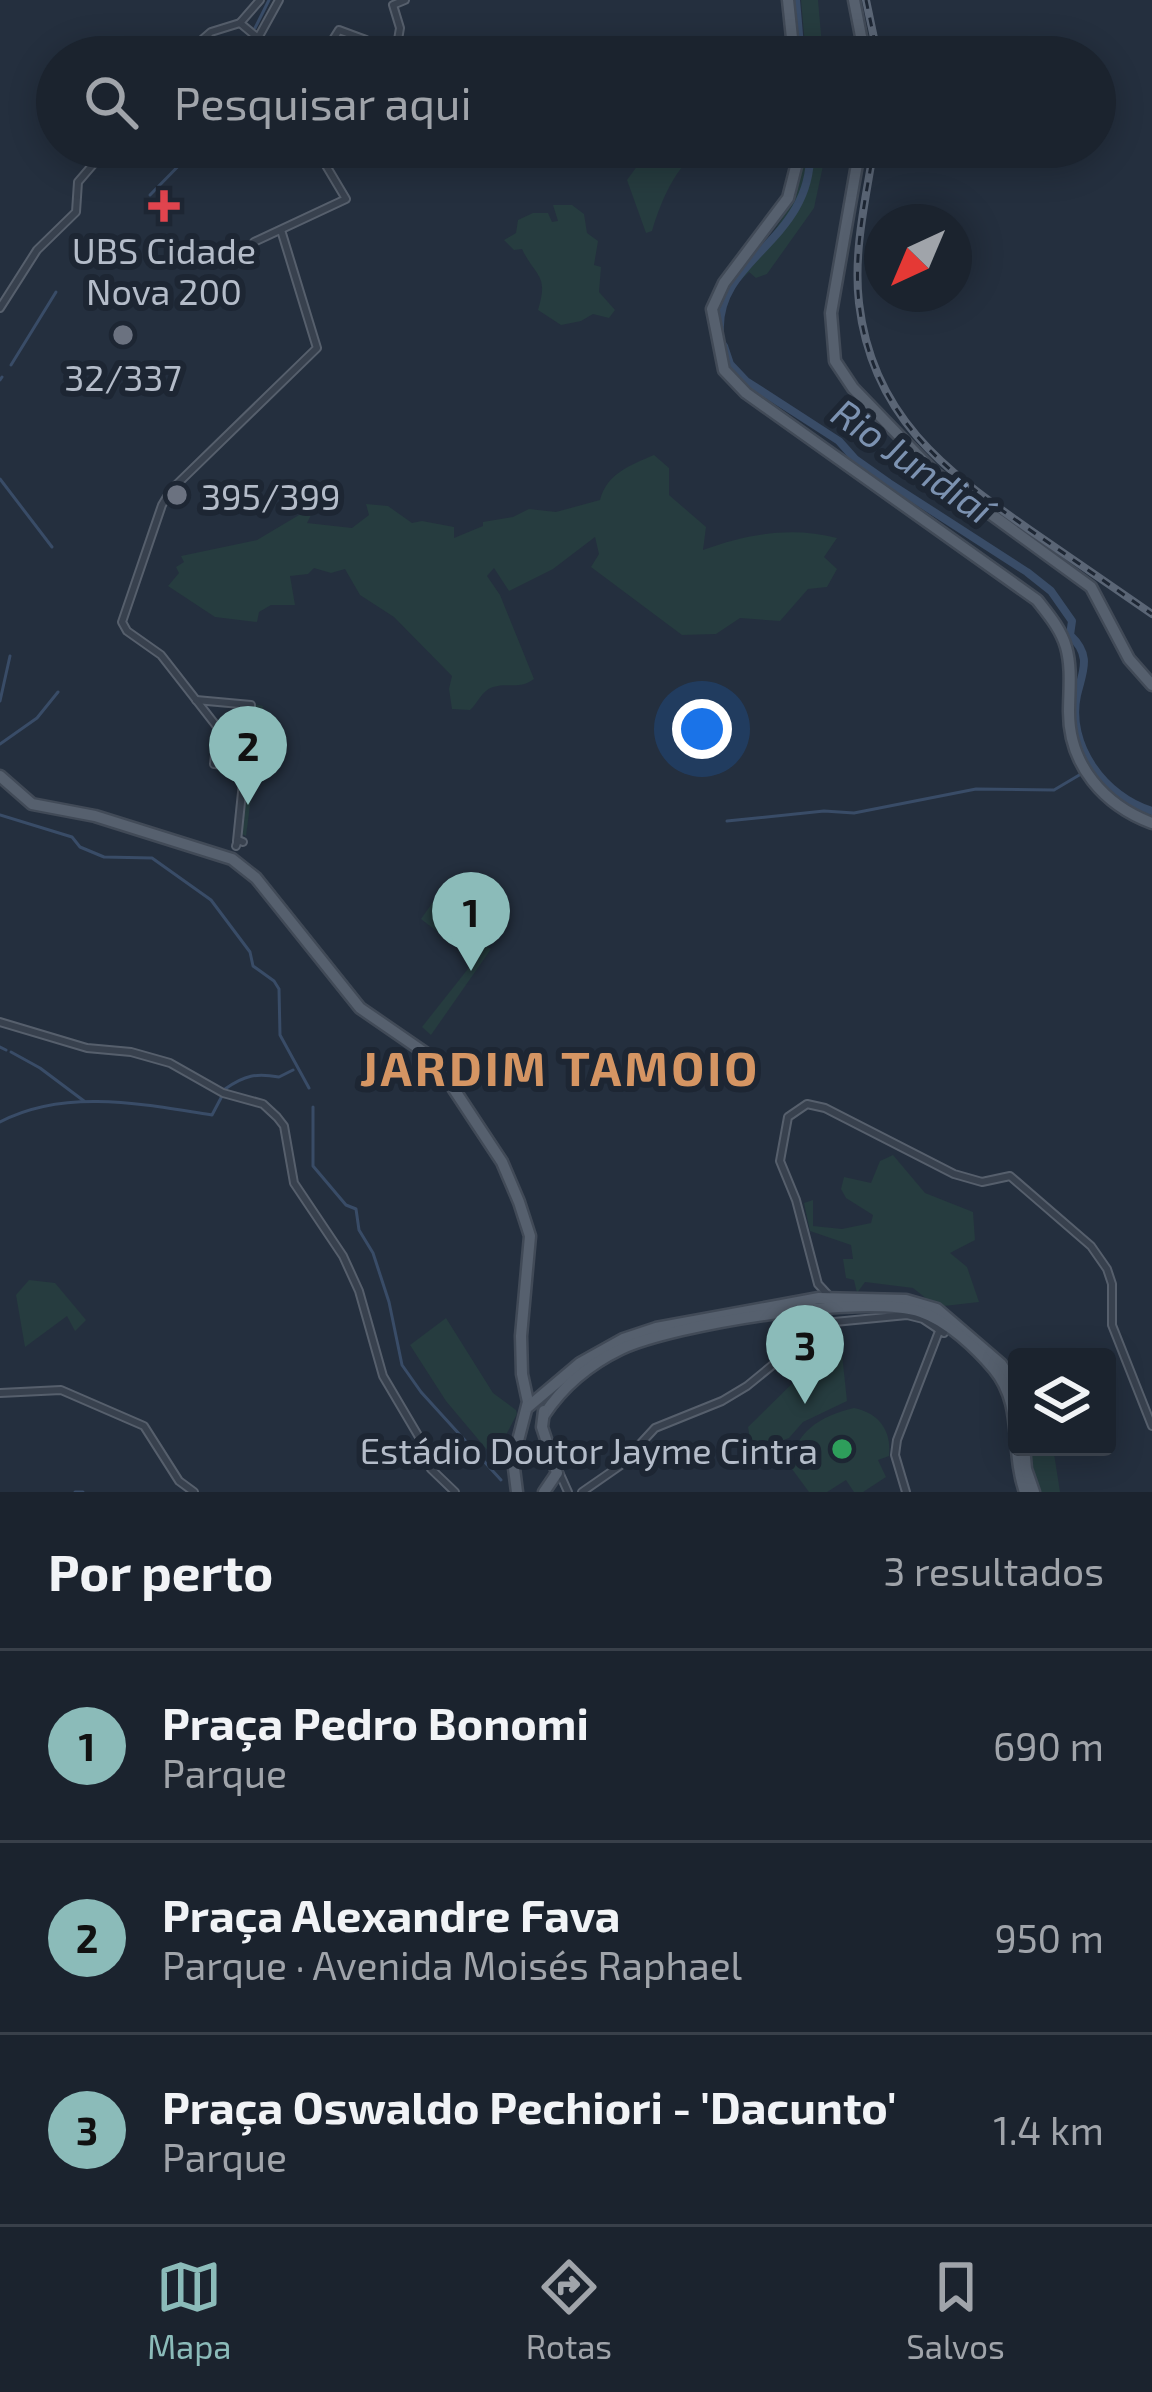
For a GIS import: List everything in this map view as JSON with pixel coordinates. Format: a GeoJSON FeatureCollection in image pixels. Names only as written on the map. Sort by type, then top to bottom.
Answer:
{"type":"FeatureCollection","features":[{"type":"Feature","properties":{"kind":"main road"},"geometry":{"type":"LineString","coordinates":[[788,0],[792,36]]}},
{"type":"Feature","properties":{"kind":"main road"},"geometry":{"type":"LineString","coordinates":[[854,0],[862,36]]}},
{"type":"Feature","properties":{"kind":"main road"},"geometry":{"type":"LineString","coordinates":[[796,168],[788,198],[724,283],[712,309],[724,370],[746,393],[1037,600],[1064,638],[1068,652],[1072,746],[1104,796],[1152,823]]}},
{"type":"Feature","properties":{"kind":"main road"},"geometry":{"type":"LineString","coordinates":[[856,168],[831,313],[835,361],[853,388],[936,474],[1091,587],[1129,659],[1152,685]]}},
{"type":"Feature","properties":{"kind":"main road"},"geometry":{"type":"LineString","coordinates":[[0,776],[32,804],[236,851],[359,1008],[434,1059],[502,1162],[526,1220],[530,1241],[521,1321],[523,1378],[531,1400],[544,1414]]}},
{"type":"Feature","properties":{"kind":"main road"},"geometry":{"type":"LineString","coordinates":[[518,1492],[513,1460],[531,1400],[580,1364],[660,1332],[830,1298],[908,1305],[943,1312],[1008,1379]]}},
{"type":"Feature","properties":{"kind":"main road"},"geometry":{"type":"LineString","coordinates":[[806,1304],[908,1305],[996,1365],[1013,1406],[1016,1460],[1025,1492]]}},
{"type":"Feature","properties":{"kind":"main road"},"geometry":{"type":"LineString","coordinates":[[545,1491],[556,1478],[542,1427],[544,1414],[604,1354]]}},
{"type":"Feature","properties":{"kind":"main road"},"geometry":{"type":"LineString","coordinates":[[1025,1456],[1034,1492]]}},
{"type":"Feature","properties":{"kind":"street"},"geometry":{"type":"LineString","coordinates":[[206,36],[240,23],[260,0]]}},
{"type":"Feature","properties":{"kind":"street"},"geometry":{"type":"LineString","coordinates":[[259,36],[279,0]]}},
{"type":"Feature","properties":{"kind":"street"},"geometry":{"type":"LineString","coordinates":[[399,36],[393,5],[405,0]]}},
{"type":"Feature","properties":{"kind":"street"},"geometry":{"type":"LineString","coordinates":[[240,23],[256,36]]}},
{"type":"Feature","properties":{"kind":"street"},"geometry":{"type":"LineString","coordinates":[[0,308],[38,250],[76,212],[78,182],[90,168]]}},
{"type":"Feature","properties":{"kind":"street"},"geometry":{"type":"LineString","coordinates":[[254,242],[346,199],[328,168]]}},
{"type":"Feature","properties":{"kind":"street"},"geometry":{"type":"LineString","coordinates":[[245,767],[214,764],[218,728],[159,652],[124,629],[125,610],[166,497],[317,348],[281,230]]}},
{"type":"Feature","properties":{"kind":"street"},"geometry":{"type":"LineString","coordinates":[[196,700],[251,705],[236,851]]}},
{"type":"Feature","properties":{"kind":"street"},"geometry":{"type":"LineString","coordinates":[[206,712],[217,701]]}},
{"type":"Feature","properties":{"kind":"street"},"geometry":{"type":"LineString","coordinates":[[0,1022],[87,1048],[131,1052],[170,1063],[223,1093],[263,1104],[277,1117],[284,1126],[294,1183],[343,1256],[359,1291],[380,1372],[419,1437],[431,1468],[455,1492]]}},
{"type":"Feature","properties":{"kind":"street"},"geometry":{"type":"LineString","coordinates":[[830,1298],[818,1284],[780,1153],[788,1117],[807,1103],[954,1174],[982,1182],[1010,1176],[1091,1246],[1107,1269],[1112,1284],[1112,1325],[1152,1426]]}},
{"type":"Feature","properties":{"kind":"street"},"geometry":{"type":"LineString","coordinates":[[806,1304],[818,1284]]}},
{"type":"Feature","properties":{"kind":"street"},"geometry":{"type":"LineString","coordinates":[[582,1492],[621,1465],[659,1425],[747,1386],[824,1323],[908,1315],[944,1328],[896,1440],[902,1489]]}},
{"type":"Feature","properties":{"kind":"street"},"geometry":{"type":"LineString","coordinates":[[0,1393],[61,1390],[145,1426],[179,1480],[194,1492]]}},
{"type":"Feature","properties":{"kind":"street"},"geometry":{"type":"LineString","coordinates":[[555,1463],[567,1491]]}},
{"type":"Feature","properties":{"kind":"street"},"geometry":{"type":"LineString","coordinates":[[545,1491],[559,1483],[567,1491]]}},
{"type":"Feature","properties":{"kind":"green space"},"geometry":{"type":"Polygon","coordinates":[[[801,0],[818,0],[821,36],[804,36],[801,0]]]}},
{"type":"Feature","properties":{"kind":"green space"},"geometry":{"type":"Polygon","coordinates":[[[636,168],[682,168],[665,195],[652,231],[646,233],[627,180],[636,168]]]}},
{"type":"Feature","properties":{"kind":"green space"},"geometry":{"type":"Polygon","coordinates":[[[801,168],[823,168],[814,208],[767,274],[756,278],[749,272],[741,280],[734,274],[773,232],[801,168]]]}},
{"type":"Feature","properties":{"kind":"green space"},"geometry":{"type":"Polygon","coordinates":[[[553,205],[572,205],[584,214],[587,233],[598,241],[594,265],[601,267],[599,292],[615,310],[609,318],[593,314],[561,325],[538,310],[539,277],[522,249],[514,250],[504,240],[516,233],[518,220],[533,213],[548,213],[552,222],[558,221],[553,205]]]}},
{"type":"Feature","properties":{"kind":"green space"},"geometry":{"type":"Polygon","coordinates":[[[654,455],[669,468],[669,495],[706,527],[703,550],[769,534],[837,538],[824,557],[837,569],[827,587],[808,589],[780,621],[740,618],[716,634],[682,635],[591,567],[599,554],[595,537],[553,569],[509,591],[494,568],[487,576],[500,595],[534,679],[489,689],[470,710],[452,709],[452,676],[394,617],[360,595],[345,569],[331,573],[314,568],[308,574],[290,576],[295,605],[271,605],[259,612],[257,622],[215,617],[168,586],[179,573],[176,567],[184,562],[181,556],[257,540],[299,515],[311,515],[307,523],[352,528],[369,515],[366,504],[388,506],[412,523],[454,527],[454,538],[483,522],[529,509],[556,512],[600,500],[614,477],[654,455]]]}},
{"type":"Feature","properties":{"kind":"green space"},"geometry":{"type":"Polygon","coordinates":[[[254,704],[263,706],[246,836],[240,833],[254,704]]]}},
{"type":"Feature","properties":{"kind":"green space"},"geometry":{"type":"Polygon","coordinates":[[[433,902],[468,930],[456,946],[421,919],[433,902]]]}},
{"type":"Feature","properties":{"kind":"green space"},"geometry":{"type":"Polygon","coordinates":[[[486,946],[491,949],[431,1035],[422,1027],[486,946]]]}},
{"type":"Feature","properties":{"kind":"green space"},"geometry":{"type":"Polygon","coordinates":[[[893,1155],[925,1193],[973,1212],[975,1240],[950,1253],[967,1267],[979,1302],[944,1306],[913,1288],[865,1282],[857,1293],[854,1280],[846,1278],[843,1259],[853,1259],[851,1245],[810,1231],[804,1203],[813,1200],[813,1226],[842,1229],[871,1223],[873,1215],[846,1198],[841,1189],[844,1177],[871,1183],[880,1161],[893,1155]]]}},
{"type":"Feature","properties":{"kind":"green space"},"geometry":{"type":"Polygon","coordinates":[[[29,1280],[55,1283],[86,1320],[75,1331],[67,1316],[25,1347],[16,1295],[29,1280]]]}},
{"type":"Feature","properties":{"kind":"green space"},"geometry":{"type":"Polygon","coordinates":[[[446,1318],[493,1393],[516,1410],[496,1454],[488,1451],[446,1401],[410,1345],[446,1318]]]}},
{"type":"Feature","properties":{"kind":"green space"},"geometry":{"type":"Polygon","coordinates":[[[842,1354],[847,1401],[803,1422],[789,1438],[752,1452],[748,1427],[817,1359],[842,1354]]]}},
{"type":"Feature","properties":{"kind":"green space","name":"Estádio Doutor Jayme Cintra"},"geometry":{"type":"Polygon","coordinates":[[[854,1408],[877,1419],[886,1431],[889,1456],[878,1460],[886,1477],[863,1492],[854,1492],[846,1480],[827,1492],[809,1492],[792,1469],[797,1445],[820,1421],[854,1408]]]}},
{"type":"Feature","properties":{"kind":"green space"},"geometry":{"type":"Polygon","coordinates":[[[1029,1456],[1054,1456],[1060,1492],[1040,1492],[1029,1456]]]}},
{"type":"Feature","properties":{"kind":"waterway"},"geometry":{"type":"LineString","coordinates":[[255,28],[269,0]]}},
{"type":"Feature","properties":{"kind":"waterway","name":"Rio Jundiaí"},"geometry":{"type":"LineString","coordinates":[[796,0],[799,36]]}},
{"type":"Feature","properties":{"kind":"waterway"},"geometry":{"type":"LineString","coordinates":[[150,195],[176,168]]}},
{"type":"Feature","properties":{"kind":"waterway","name":"Rio Jundiaí"},"geometry":{"type":"LineString","coordinates":[[720,331],[723,306],[733,284],[783,227],[797,205],[808,168]]}},
{"type":"Feature","properties":{"kind":"waterway"},"geometry":{"type":"LineString","coordinates":[[11,365],[56,292]]}},
{"type":"Feature","properties":{"kind":"waterway","name":"Rio Jundiaí"},"geometry":{"type":"LineString","coordinates":[[724,346],[730,364],[746,381],[1051,591],[1072,621],[1070,635],[1083,657],[1075,714],[1084,750],[1119,794],[1152,811]]}},
{"type":"Feature","properties":{"kind":"waterway"},"geometry":{"type":"LineString","coordinates":[[0,479],[52,547]]}},
{"type":"Feature","properties":{"kind":"waterway"},"geometry":{"type":"LineString","coordinates":[[0,701],[10,656]]}},
{"type":"Feature","properties":{"kind":"waterway"},"geometry":{"type":"LineString","coordinates":[[0,744],[37,718],[58,692]]}},
{"type":"Feature","properties":{"kind":"waterway"},"geometry":{"type":"LineString","coordinates":[[727,821],[824,811],[854,813],[976,789],[1054,790],[1081,774]]}},
{"type":"Feature","properties":{"kind":"waterway"},"geometry":{"type":"LineString","coordinates":[[0,815],[72,837],[80,847],[104,857],[152,858],[211,900],[250,952],[253,966],[279,989],[280,1035],[309,1088]]}},
{"type":"Feature","properties":{"kind":"waterway"},"geometry":{"type":"LineString","coordinates":[[0,1047],[6,1050]]}},
{"type":"Feature","properties":{"kind":"waterway"},"geometry":{"type":"LineString","coordinates":[[11,1052],[84,1101]]}},
{"type":"Feature","properties":{"kind":"waterway"},"geometry":{"type":"LineString","coordinates":[[225,1089],[251,1076],[279,1077],[293,1070]]}},
{"type":"Feature","properties":{"kind":"waterway"},"geometry":{"type":"LineString","coordinates":[[0,1122],[25,1111],[77,1102],[131,1103],[212,1115],[222,1096]]}},
{"type":"Feature","properties":{"kind":"waterway"},"geometry":{"type":"LineString","coordinates":[[313,1107],[313,1166],[346,1205],[356,1209],[359,1230],[373,1253],[389,1302],[402,1365],[501,1480]]}},
{"type":"Feature","properties":{"kind":"waterway"},"geometry":{"type":"LineString","coordinates":[[75,1492],[83,1492]]}},
{"type":"Feature","properties":{"kind":"railway"},"geometry":{"type":"LineString","coordinates":[[866,0],[874,36]]}},
{"type":"Feature","properties":{"kind":"railway"},"geometry":{"type":"LineString","coordinates":[[871,168],[859,244],[859,303],[879,378],[896,409],[969,485],[1152,614]]}},
{"type":"Feature","properties":{"kind":"place","name":"UBS Cidade Nova 200"},"geometry":{"type":"Point","coordinates":[164,206]}},
{"type":"Feature","properties":{"kind":"place","name":"32/337"},"geometry":{"type":"Point","coordinates":[123,335]}},
{"type":"Feature","properties":{"kind":"place","name":"395/399"},"geometry":{"type":"Point","coordinates":[177,495]}},
{"type":"Feature","properties":{"kind":"place","name":"Praça Alexandre Fava"},"geometry":{"type":"Point","coordinates":[248,805]}},
{"type":"Feature","properties":{"kind":"place","name":"Praça Pedro Bonomi"},"geometry":{"type":"Point","coordinates":[471,971]}},
{"type":"Feature","properties":{"kind":"place","name":"Praça Oswaldo Pechiori - 'Dacunto'"},"geometry":{"type":"Point","coordinates":[805,1404]}},
{"type":"Feature","properties":{"kind":"place","name":"Estádio Doutor Jayme Cintra"},"geometry":{"type":"Point","coordinates":[842,1449]}},
{"type":"Feature","properties":{"kind":"district","name":"JARDIM TAMOIO"},"geometry":{"type":"Point","coordinates":[560,1067]}}]}
